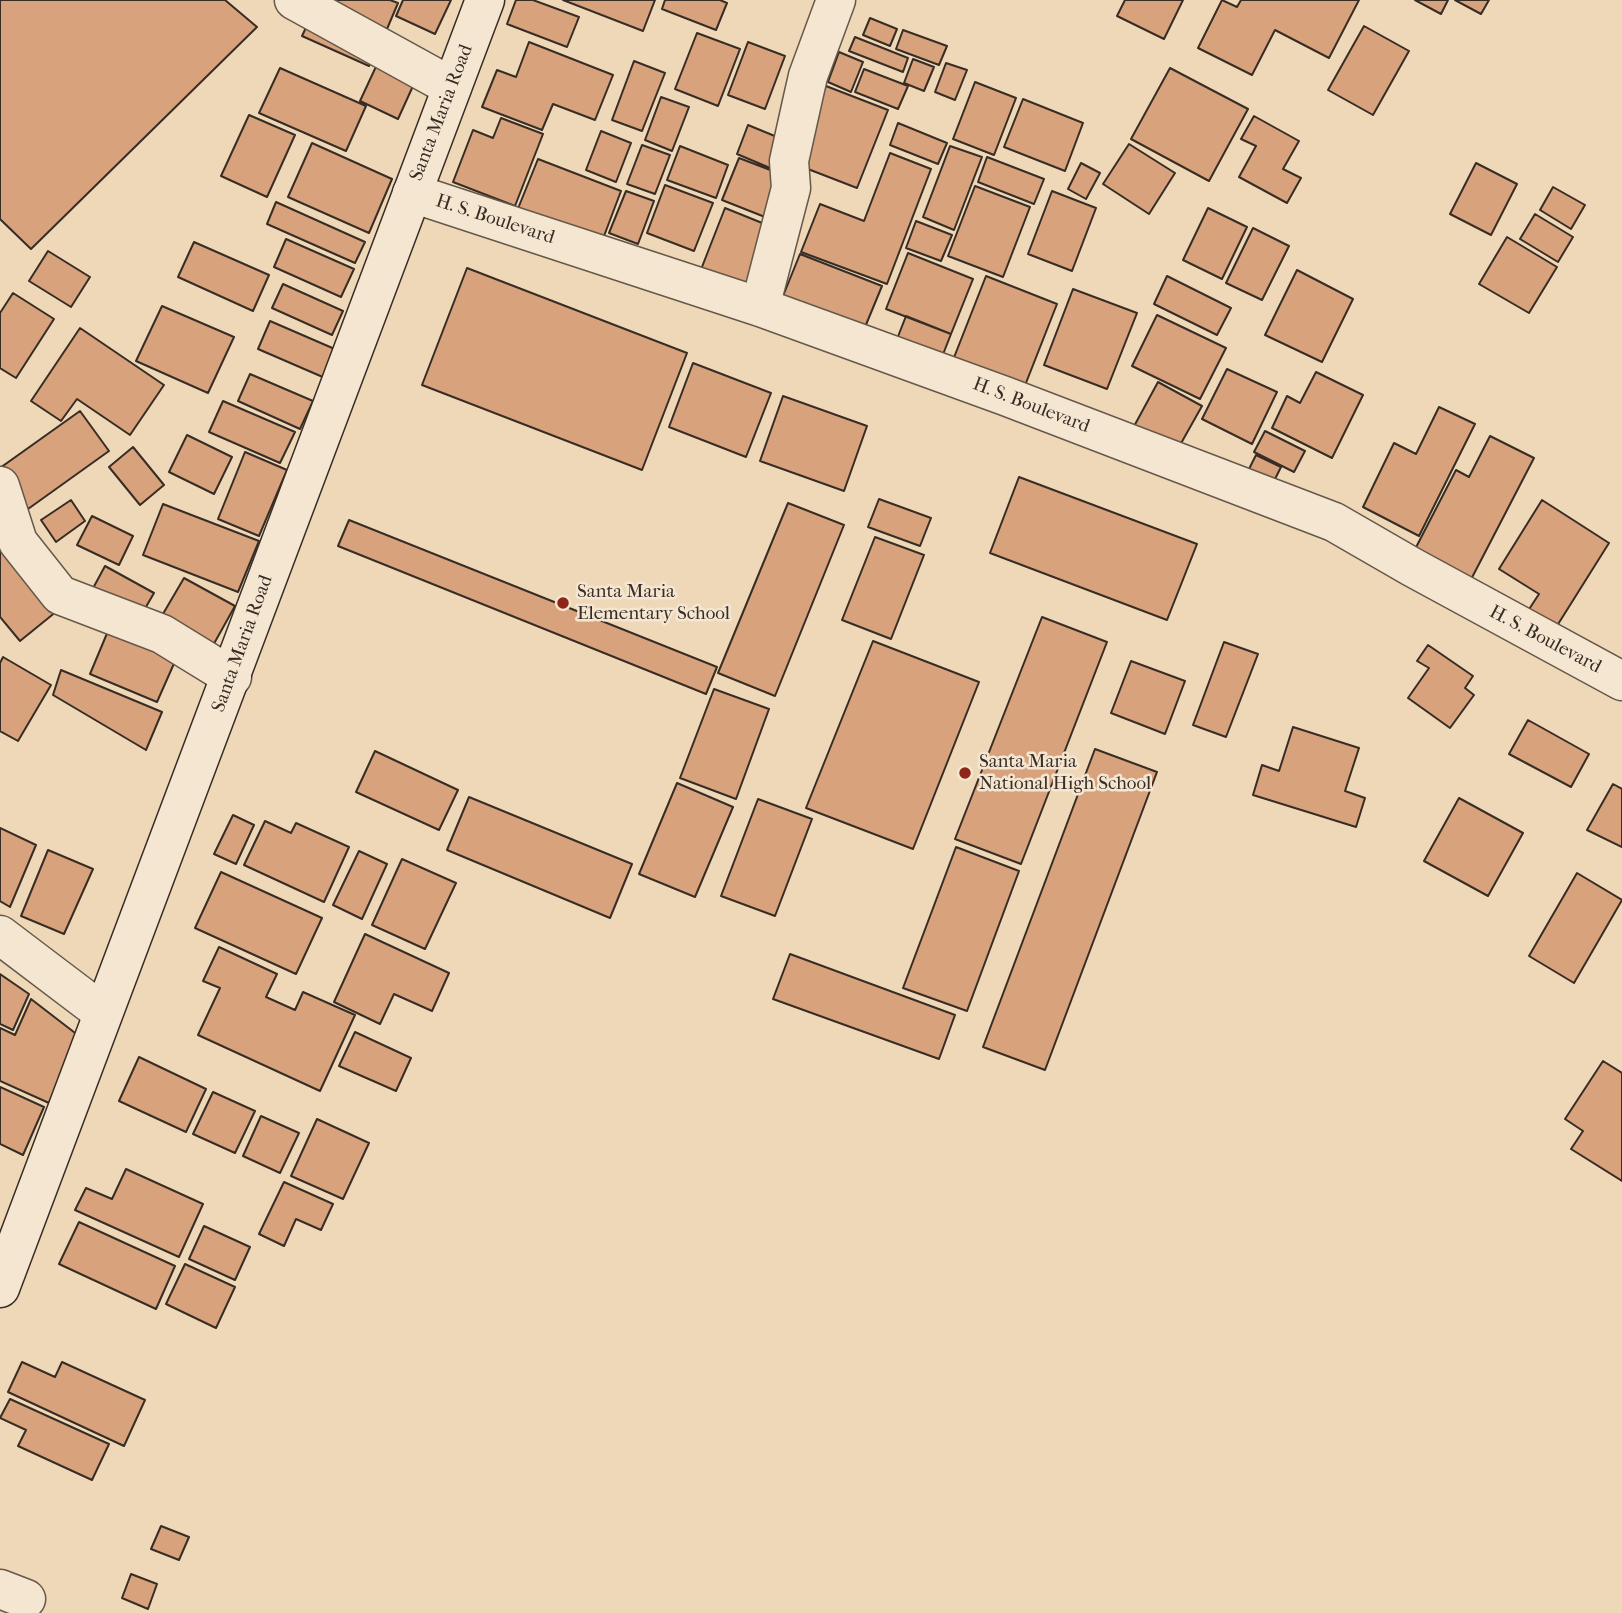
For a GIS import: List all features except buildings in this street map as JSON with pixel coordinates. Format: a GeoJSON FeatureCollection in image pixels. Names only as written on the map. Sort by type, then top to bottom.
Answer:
{"type":"FeatureCollection","features":[{"type":"Feature","properties":{"kind":"street"},"geometry":{"type":"LineString","coordinates":[[294,0],[452,87]]}},
{"type":"Feature","properties":{"kind":"street","name":"Santa Maria Road"},"geometry":{"type":"LineString","coordinates":[[0,1288],[485,0]]}},
{"type":"Feature","properties":{"kind":"street"},"geometry":{"type":"LineString","coordinates":[[760,307],[792,188],[789,160],[808,76],[836,0]]}},
{"type":"Feature","properties":{"kind":"street","name":"H. S. Boulevard"},"geometry":{"type":"LineString","coordinates":[[412,193],[760,307],[1018,400],[1334,522],[1412,568],[1622,681]]}},
{"type":"Feature","properties":{"kind":"street"},"geometry":{"type":"LineString","coordinates":[[0,486],[18,542],[60,595],[162,634],[232,677]]}},
{"type":"Feature","properties":{"kind":"street"},"geometry":{"type":"LineString","coordinates":[[0,934],[103,1013]]}},
{"type":"Feature","properties":{"kind":"place","name":"Santa Maria Elementary School"},"geometry":{"type":"Point","coordinates":[563,603]}},
{"type":"Feature","properties":{"kind":"place","name":"Santa Maria National High School"},"geometry":{"type":"Point","coordinates":[965,773]}}]}
